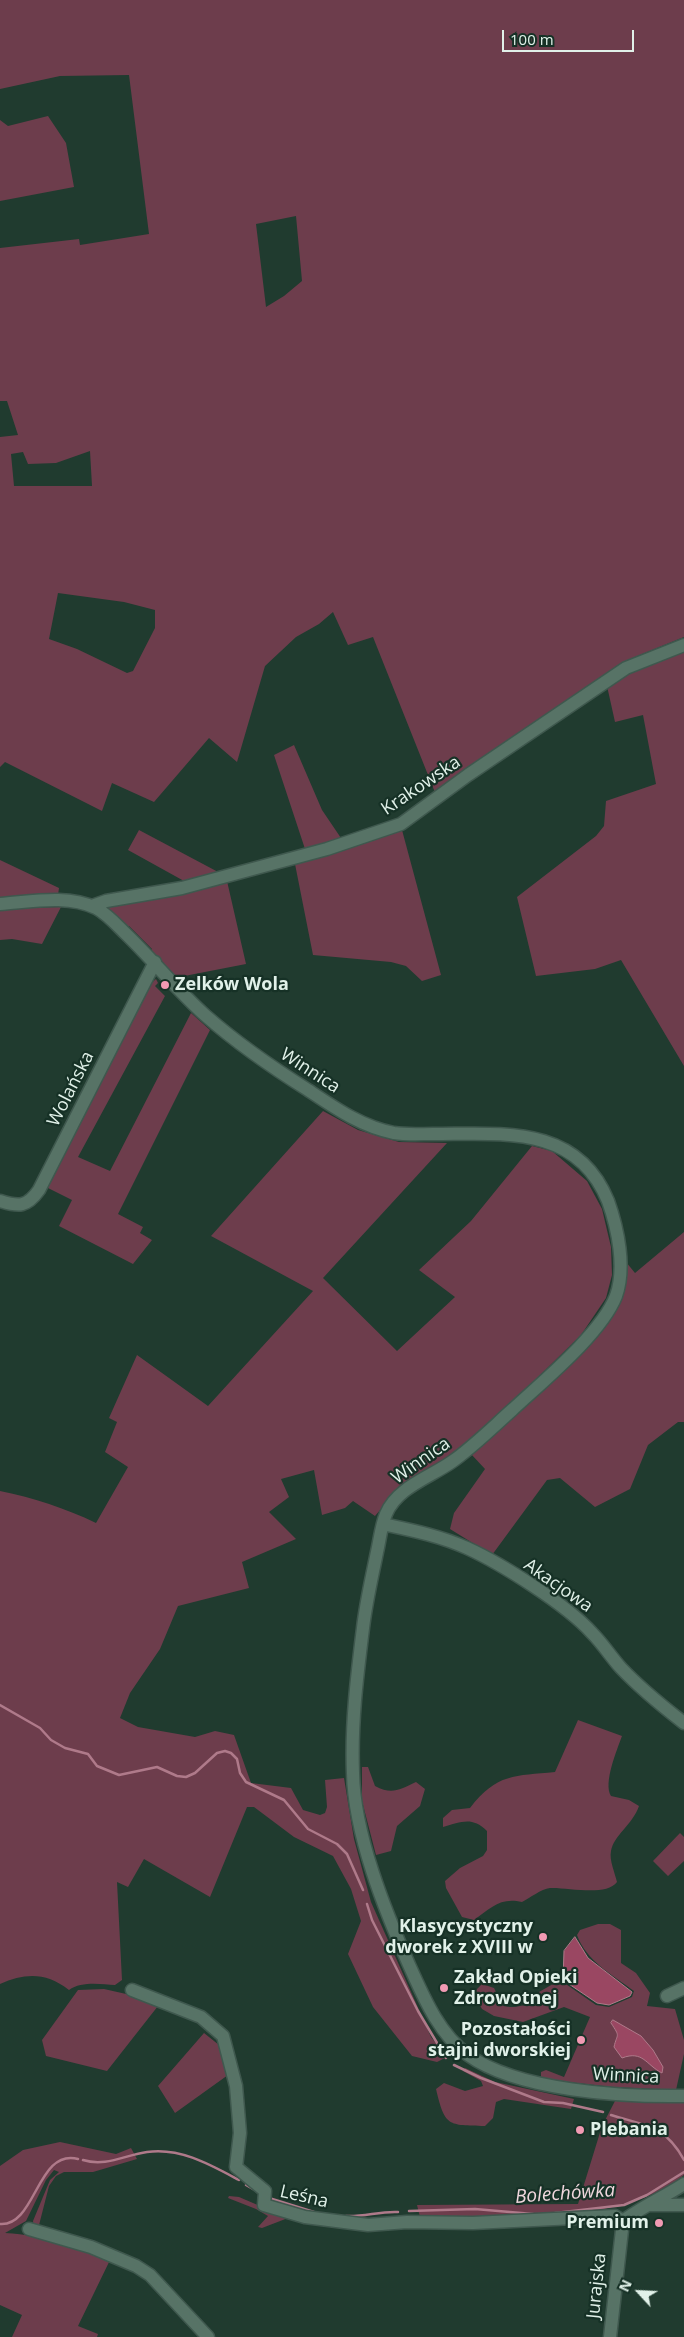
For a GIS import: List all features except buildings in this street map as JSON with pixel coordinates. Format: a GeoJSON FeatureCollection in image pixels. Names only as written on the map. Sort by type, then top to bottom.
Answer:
{"type":"FeatureCollection","features":[{"type":"Feature","properties":{"kind":"street","name":"Krakowska"},"geometry":{"type":"LineString","coordinates":[[92,906],[182,888],[328,849],[400,824],[468,775],[626,668],[684,645]]}},
{"type":"Feature","properties":{"kind":"street"},"geometry":{"type":"LineString","coordinates":[[0,904],[60,900],[92,906]]}},
{"type":"Feature","properties":{"kind":"street","name":"Winnica"},"geometry":{"type":"LineString","coordinates":[[92,906],[109,916],[156,962],[204,1014],[256,1057],[340,1111],[374,1128],[399,1134],[526,1135],[550,1141],[568,1150],[587,1168],[601,1187],[609,1205],[616,1233],[620,1273],[614,1300],[605,1316],[534,1389],[471,1447],[400,1494],[388,1509],[367,1600],[355,1702],[352,1777],[360,1821],[378,1889],[424,1996],[450,2040],[469,2056],[491,2068],[514,2076],[578,2090],[684,2096]]}},
{"type":"Feature","properties":{"kind":"street","name":"Wolańska"},"geometry":{"type":"LineString","coordinates":[[0,1201],[16,1206],[28,1202],[39,1190],[156,962]]}},
{"type":"Feature","properties":{"kind":"street","name":"Akacjowa"},"geometry":{"type":"LineString","coordinates":[[384,1524],[426,1534],[467,1548],[521,1580],[576,1617],[592,1633],[620,1668],[684,1723]]}},
{"type":"Feature","properties":{"kind":"street"},"geometry":{"type":"LineString","coordinates":[[668,1996],[684,1988]]}},
{"type":"Feature","properties":{"kind":"street","name":"Leśna"},"geometry":{"type":"LineString","coordinates":[[132,1990],[201,2017],[223,2036],[236,2086],[240,2133],[236,2167],[264,2197],[264,2205],[295,2215],[368,2225],[407,2222],[474,2223],[615,2216],[623,2221]]}},
{"type":"Feature","properties":{"kind":"street"},"geometry":{"type":"LineString","coordinates":[[623,2221],[635,2211],[650,2205],[684,2184]]}},
{"type":"Feature","properties":{"kind":"street"},"geometry":{"type":"LineString","coordinates":[[650,2205],[684,2205]]}},
{"type":"Feature","properties":{"kind":"street","name":"Jurajska"},"geometry":{"type":"LineString","coordinates":[[610,2337],[623,2221]]}},
{"type":"Feature","properties":{"kind":"street"},"geometry":{"type":"LineString","coordinates":[[29,2229],[77,2243],[136,2266],[150,2275],[208,2337]]}},
{"type":"Feature","properties":{"kind":"shaded area"},"geometry":{"type":"Polygon","coordinates":[[[0,0],[684,0],[684,637],[640,655],[436,795],[373,637],[348,645],[333,612],[319,624],[296,637],[265,666],[237,762],[209,738],[154,802],[112,783],[102,811],[5,762],[0,767],[0,437],[18,435],[7,401],[0,401],[0,248],[79,239],[80,245],[149,234],[129,75],[60,76],[0,89],[0,0]],[[296,216],[256,224],[266,307],[284,296],[302,281],[296,216]],[[90,451],[56,463],[28,464],[23,452],[11,454],[14,486],[92,486],[90,451]],[[58,593],[49,639],[77,649],[127,673],[133,671],[155,628],[155,610],[124,602],[58,593]]]}},
{"type":"Feature","properties":{"kind":"shaded area"},"geometry":{"type":"Polygon","coordinates":[[[48,116],[66,143],[74,187],[0,201],[0,120],[8,126],[48,116]]]}},
{"type":"Feature","properties":{"kind":"shaded area"},"geometry":{"type":"Polygon","coordinates":[[[684,650],[684,1066],[621,960],[595,969],[536,976],[517,897],[596,836],[604,826],[606,801],[656,784],[643,715],[615,722],[607,686],[626,671],[684,650]]]}},
{"type":"Feature","properties":{"kind":"shaded area"},"geometry":{"type":"Polygon","coordinates":[[[294,745],[322,810],[343,841],[306,852],[274,755],[294,745]]]}},
{"type":"Feature","properties":{"kind":"shaded area"},"geometry":{"type":"Polygon","coordinates":[[[139,830],[220,873],[184,881],[128,850],[139,830]]]}},
{"type":"Feature","properties":{"kind":"shaded area"},"geometry":{"type":"Polygon","coordinates":[[[402,830],[441,975],[422,981],[406,966],[391,962],[313,955],[295,864],[402,830]]]}},
{"type":"Feature","properties":{"kind":"shaded area"},"geometry":{"type":"Polygon","coordinates":[[[0,860],[59,888],[58,895],[0,900],[0,860]]]}},
{"type":"Feature","properties":{"kind":"shaded area"},"geometry":{"type":"Polygon","coordinates":[[[227,881],[246,964],[174,978],[150,952],[152,949],[129,926],[127,928],[105,909],[108,906],[227,881]]]}},
{"type":"Feature","properties":{"kind":"shaded area"},"geometry":{"type":"Polygon","coordinates":[[[61,907],[42,944],[12,939],[0,940],[0,911],[22,908],[61,907]]]}},
{"type":"Feature","properties":{"kind":"shaded area"},"geometry":{"type":"Polygon","coordinates":[[[156,979],[158,983],[155,986],[165,996],[78,1157],[110,1171],[191,1013],[210,1030],[118,1214],[143,1227],[140,1233],[152,1240],[133,1264],[59,1226],[72,1200],[44,1186],[148,986],[156,979]]]}},
{"type":"Feature","properties":{"kind":"shaded area"},"geometry":{"type":"Polygon","coordinates":[[[323,1111],[358,1130],[399,1142],[447,1143],[323,1278],[397,1351],[455,1297],[419,1270],[471,1221],[532,1146],[552,1151],[587,1181],[602,1209],[611,1247],[612,1275],[606,1298],[581,1335],[477,1437],[387,1502],[375,1516],[353,1501],[345,1508],[322,1515],[314,1470],[281,1479],[289,1497],[269,1512],[296,1539],[242,1562],[249,1588],[178,1606],[160,1649],[130,1693],[120,1718],[138,1727],[195,1737],[215,1731],[234,1735],[251,1783],[291,1788],[303,1810],[320,1815],[325,1813],[327,1807],[325,1780],[344,1778],[354,1839],[371,1902],[431,2037],[447,2057],[437,2062],[412,2056],[373,2007],[348,1954],[361,1921],[351,1889],[333,1856],[294,1837],[254,1807],[247,1807],[210,1897],[144,1859],[128,1887],[117,1882],[122,1980],[115,1985],[85,1984],[69,1990],[52,1980],[35,1976],[9,1980],[0,1984],[0,1491],[49,1504],[96,1523],[128,1467],[105,1452],[117,1422],[109,1418],[137,1355],[208,1406],[313,1291],[211,1236],[323,1111]]]}},
{"type":"Feature","properties":{"kind":"shaded area"},"geometry":{"type":"Polygon","coordinates":[[[684,1232],[684,1422],[678,1422],[648,1445],[630,1489],[595,1507],[560,1478],[547,1480],[492,1555],[450,1529],[454,1513],[485,1469],[471,1454],[554,1380],[597,1336],[612,1317],[620,1300],[626,1262],[635,1273],[684,1232]]]}},
{"type":"Feature","properties":{"kind":"shaded area"},"geometry":{"type":"Polygon","coordinates":[[[578,1720],[622,1736],[612,1766],[609,1790],[611,1796],[629,1800],[639,1806],[632,1819],[615,1840],[611,1851],[612,1866],[617,1882],[612,1887],[595,1890],[550,1888],[522,1902],[502,1902],[474,1920],[462,1917],[446,1888],[445,1881],[460,1868],[483,1856],[487,1850],[487,1831],[482,1826],[471,1822],[461,1822],[443,1827],[443,1818],[452,1810],[470,1808],[489,1788],[498,1782],[529,1774],[555,1772],[578,1720]]]}},
{"type":"Feature","properties":{"kind":"shaded area"},"geometry":{"type":"Polygon","coordinates":[[[362,1767],[368,1767],[375,1786],[381,1789],[396,1790],[416,1782],[425,1789],[420,1806],[397,1826],[391,1851],[376,1855],[362,1801],[362,1767]]]}},
{"type":"Feature","properties":{"kind":"shaded area"},"geometry":{"type":"Polygon","coordinates":[[[680,1833],[684,1837],[684,1861],[668,1876],[653,1861],[680,1833]]]}},
{"type":"Feature","properties":{"kind":"shaded area"},"geometry":{"type":"Polygon","coordinates":[[[598,1924],[610,1924],[621,1930],[621,1963],[636,1973],[650,1993],[647,2006],[675,2009],[684,2040],[684,2054],[676,2090],[613,2087],[541,2079],[541,2072],[546,2070],[564,2077],[590,2017],[564,2007],[523,2022],[494,2016],[482,2009],[473,1993],[482,1984],[494,1988],[500,2000],[506,2006],[526,2005],[532,1996],[560,1980],[596,2005],[609,2007],[632,1997],[634,1991],[601,1967],[581,1944],[577,1935],[580,1930],[598,1924]]]}},
{"type":"Feature","properties":{"kind":"shaded area"},"geometry":{"type":"Polygon","coordinates":[[[575,1937],[588,1958],[632,1992],[630,1996],[609,2005],[597,2003],[563,1980],[564,1951],[575,1937]]]}},
{"type":"Feature","properties":{"kind":"shaded area"},"geometry":{"type":"Polygon","coordinates":[[[104,1989],[135,1996],[158,2006],[107,2071],[46,2056],[42,2040],[78,1990],[104,1989]]]}},
{"type":"Feature","properties":{"kind":"shaded area"},"geometry":{"type":"Polygon","coordinates":[[[613,2020],[641,2036],[653,2050],[663,2067],[662,2073],[640,2057],[629,2056],[622,2058],[614,2047],[617,2035],[611,2023],[613,2020]]]}},
{"type":"Feature","properties":{"kind":"shaded area"},"geometry":{"type":"Polygon","coordinates":[[[204,2033],[219,2045],[228,2075],[175,2113],[158,2086],[204,2033]]]}},
{"type":"Feature","properties":{"kind":"shaded area"},"geometry":{"type":"Polygon","coordinates":[[[465,2068],[495,2082],[574,2099],[571,2109],[504,2099],[496,2102],[493,2118],[485,2126],[456,2124],[450,2121],[442,2111],[436,2089],[444,2083],[465,2091],[483,2086],[481,2081],[463,2071],[465,2068]]]}},
{"type":"Feature","properties":{"kind":"shaded area"},"geometry":{"type":"Polygon","coordinates":[[[615,2101],[684,2102],[684,2175],[658,2191],[628,2203],[593,2211],[520,2217],[420,2217],[417,2205],[578,2204],[602,2126],[615,2101]]]}},
{"type":"Feature","properties":{"kind":"shaded area"},"geometry":{"type":"Polygon","coordinates":[[[60,2142],[116,2154],[131,2148],[137,2159],[93,2172],[64,2172],[56,2176],[49,2186],[38,2229],[94,2245],[149,2266],[145,2269],[80,2242],[34,2229],[33,2221],[50,2180],[59,2172],[54,2170],[46,2180],[26,2221],[5,2233],[59,2241],[111,2258],[78,2326],[98,2334],[97,2337],[12,2337],[22,2315],[0,2305],[0,2166],[23,2150],[60,2142]]]}},
{"type":"Feature","properties":{"kind":"shaded area"},"geometry":{"type":"Polygon","coordinates":[[[229,2196],[239,2197],[288,2218],[262,2228],[258,2227],[268,2216],[228,2198],[229,2196]]]}},
{"type":"Feature","properties":{"kind":"waterway"},"geometry":{"type":"LineString","coordinates":[[0,1705],[40,1728],[51,1740],[65,1748],[88,1754],[97,1766],[119,1775],[157,1767],[177,1776],[186,1777],[195,1773],[217,1753],[225,1751],[231,1753],[237,1759],[240,1773],[246,1782],[284,1800],[308,1829],[337,1844],[347,1854],[363,1890]]}},
{"type":"Feature","properties":{"kind":"waterway"},"geometry":{"type":"LineString","coordinates":[[367,1904],[372,1920],[418,2011],[446,2058]]}},
{"type":"Feature","properties":{"kind":"waterway"},"geometry":{"type":"LineString","coordinates":[[454,2065],[481,2078],[544,2102],[563,2103],[603,2112]]}},
{"type":"Feature","properties":{"kind":"waterway"},"geometry":{"type":"LineString","coordinates":[[611,2115],[654,2128],[670,2140],[684,2160]]}},
{"type":"Feature","properties":{"kind":"waterway","name":"Bolechówka"},"geometry":{"type":"LineString","coordinates":[[83,2160],[100,2162],[139,2153],[171,2152],[195,2158],[239,2180]]}},
{"type":"Feature","properties":{"kind":"waterway","name":"Bolechówka"},"geometry":{"type":"LineString","coordinates":[[0,2224],[12,2222],[22,2214],[45,2176],[54,2165],[64,2159],[78,2159]]}},
{"type":"Feature","properties":{"kind":"waterway","name":"Bolechówka"},"geometry":{"type":"LineString","coordinates":[[555,2213],[624,2205],[647,2195],[684,2172]]}},
{"type":"Feature","properties":{"kind":"waterway","name":"Bolechówka"},"geometry":{"type":"LineString","coordinates":[[246,2185],[253,2189]]}},
{"type":"Feature","properties":{"kind":"waterway","name":"Bolechówka"},"geometry":{"type":"LineString","coordinates":[[269,2198],[314,2212]]}},
{"type":"Feature","properties":{"kind":"waterway","name":"Bolechówka"},"geometry":{"type":"LineString","coordinates":[[409,2211],[475,2209],[533,2214]]}},
{"type":"Feature","properties":{"kind":"waterway","name":"Bolechówka"},"geometry":{"type":"LineString","coordinates":[[346,2216],[398,2212]]}},
{"type":"Feature","properties":{"kind":"place","name":"Zelków Wola"},"geometry":{"type":"Point","coordinates":[165,985]}},
{"type":"Feature","properties":{"kind":"place","name":"Klasycystyczny dworek z XVIII w"},"geometry":{"type":"Point","coordinates":[543,1937]}},
{"type":"Feature","properties":{"kind":"place","name":"Zakład Opieki Zdrowotnej"},"geometry":{"type":"Point","coordinates":[444,1988]}},
{"type":"Feature","properties":{"kind":"place","name":"Pozostałości stajni dworskiej"},"geometry":{"type":"Point","coordinates":[581,2040]}},
{"type":"Feature","properties":{"kind":"place","name":"Plebania"},"geometry":{"type":"Point","coordinates":[580,2130]}},
{"type":"Feature","properties":{"kind":"place","name":"Premium"},"geometry":{"type":"Point","coordinates":[659,2223]}}]}
